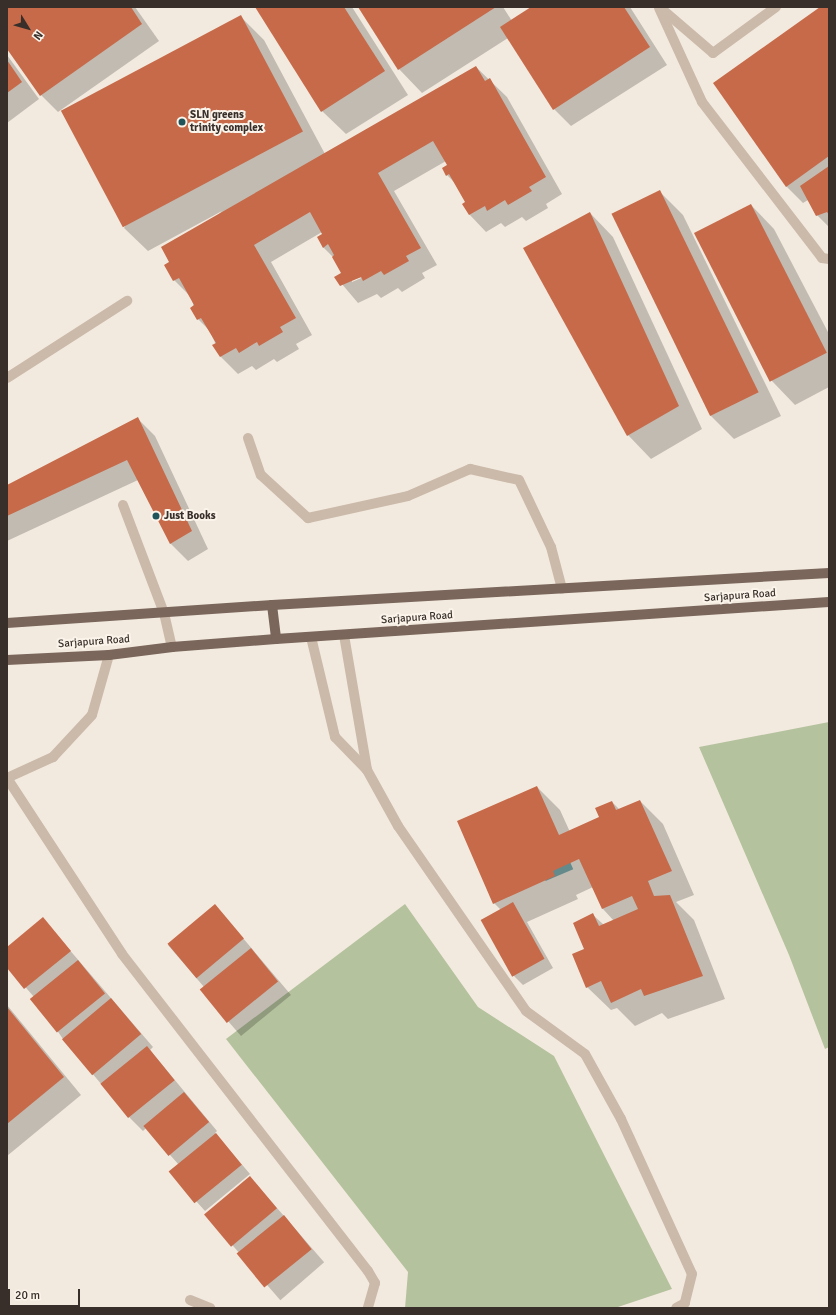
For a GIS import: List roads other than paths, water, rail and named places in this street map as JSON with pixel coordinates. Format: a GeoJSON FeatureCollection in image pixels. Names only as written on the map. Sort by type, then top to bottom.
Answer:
{"type":"FeatureCollection","features":[{"type":"Feature","properties":{"kind":"main road","name":"Sarjapura Road"},"geometry":{"type":"LineString","coordinates":[[7,623],[164,613],[272,604],[829,573]]}},
{"type":"Feature","properties":{"kind":"main road","name":"Sarjapura Road"},"geometry":{"type":"LineString","coordinates":[[7,660],[109,655],[172,647],[276,639],[829,602]]}},
{"type":"Feature","properties":{"kind":"main road"},"geometry":{"type":"LineString","coordinates":[[272,604],[276,639]]}},
{"type":"Feature","properties":{"kind":"lane"},"geometry":{"type":"LineString","coordinates":[[659,7],[713,53],[776,7]]}},
{"type":"Feature","properties":{"kind":"lane"},"geometry":{"type":"LineString","coordinates":[[659,7],[702,102],[822,258],[829,259]]}},
{"type":"Feature","properties":{"kind":"lane"},"geometry":{"type":"LineString","coordinates":[[7,378],[127,301]]}},
{"type":"Feature","properties":{"kind":"lane"},"geometry":{"type":"LineString","coordinates":[[248,438],[261,475],[308,518],[408,496],[470,469],[519,480],[551,547],[562,589]]}},
{"type":"Feature","properties":{"kind":"lane"},"geometry":{"type":"LineString","coordinates":[[123,505],[164,613],[172,647]]}},
{"type":"Feature","properties":{"kind":"lane"},"geometry":{"type":"LineString","coordinates":[[344,635],[367,770]]}},
{"type":"Feature","properties":{"kind":"lane"},"geometry":{"type":"LineString","coordinates":[[311,637],[335,737],[367,770],[398,826],[526,1012],[585,1054],[621,1119],[692,1274],[685,1303],[676,1308]]}},
{"type":"Feature","properties":{"kind":"lane"},"geometry":{"type":"LineString","coordinates":[[109,655],[92,715],[53,757],[7,778],[122,954],[368,1271],[375,1284],[368,1308]]}},
{"type":"Feature","properties":{"kind":"lane"},"geometry":{"type":"LineString","coordinates":[[190,1300],[210,1308]]}},
{"type":"Feature","properties":{"kind":"water"},"geometry":{"type":"Polygon","coordinates":[[[565,850],[573,869],[546,881],[537,862],[565,850]]]}},
{"type":"Feature","properties":{"kind":"place","name":"SLN greens trinity complex"},"geometry":{"type":"Point","coordinates":[182,122]}},
{"type":"Feature","properties":{"kind":"place","name":"Just Books"},"geometry":{"type":"Point","coordinates":[156,516]}}]}
